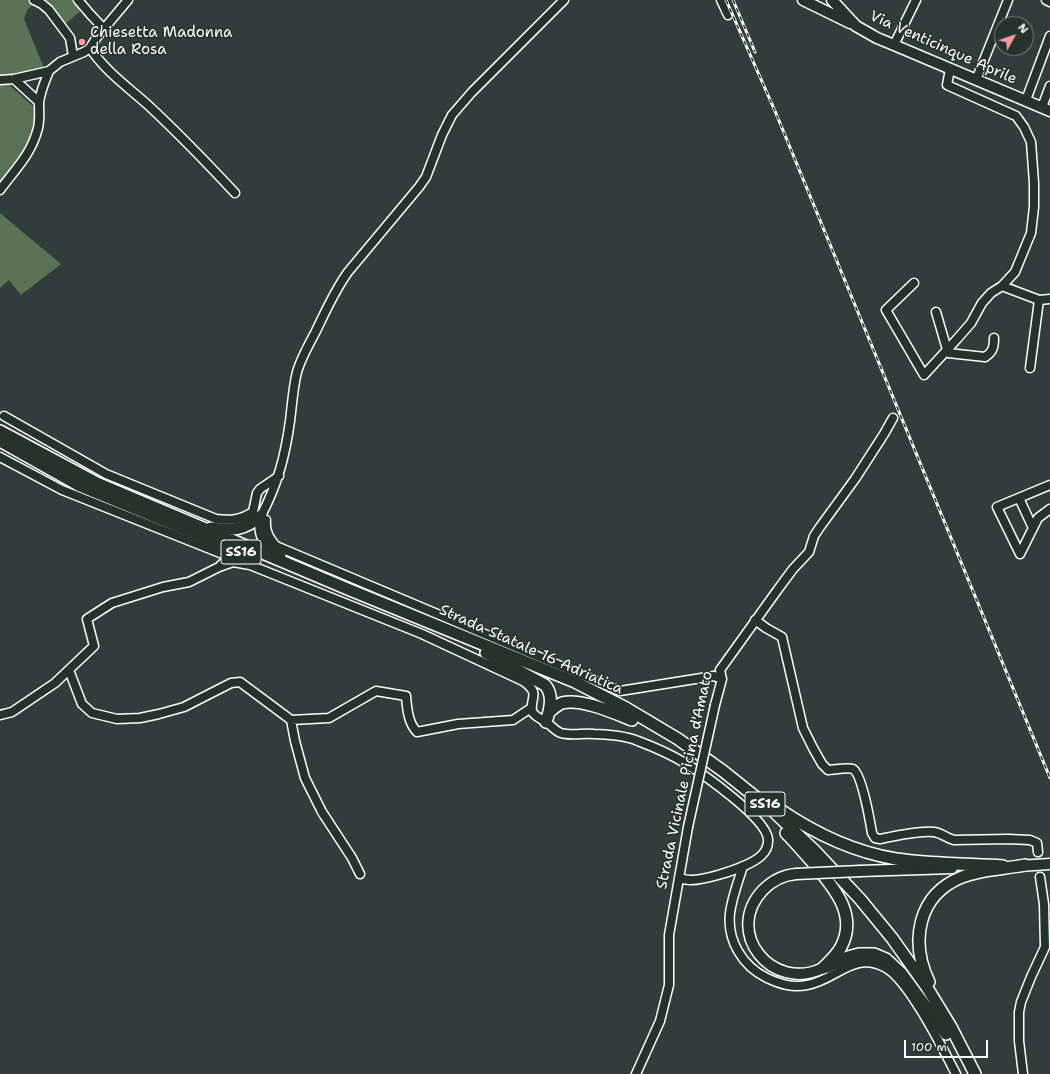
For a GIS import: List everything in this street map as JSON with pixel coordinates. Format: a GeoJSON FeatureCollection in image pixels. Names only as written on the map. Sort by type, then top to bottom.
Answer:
{"type":"FeatureCollection","features":[{"type":"Feature","properties":{"kind":"highway","name":"Strada Statale 16 Adriatica"},"geometry":{"type":"LineString","coordinates":[[0,431],[97,483],[587,688],[626,708],[667,732],[723,771],[763,803],[798,834],[868,908],[917,973],[938,1006],[975,1074]]}},
{"type":"Feature","properties":{"kind":"highway","name":"Strada Statale 16 Adriatica"},"geometry":{"type":"LineString","coordinates":[[0,441],[80,486],[569,687],[632,720],[672,744],[718,776],[753,803],[786,832],[823,868],[870,922],[910,975],[946,1034],[967,1074]]}},
{"type":"Feature","properties":{"kind":"highway","name":"SS16"},"geometry":{"type":"LineString","coordinates":[[200,527],[215,529],[241,528],[250,525],[261,516]]}},
{"type":"Feature","properties":{"kind":"highway","name":"SS16"},"geometry":{"type":"LineString","coordinates":[[261,516],[261,533],[264,541],[275,552],[295,566]]}},
{"type":"Feature","properties":{"kind":"highway"},"geometry":{"type":"LineString","coordinates":[[486,652],[545,685],[550,693],[548,717]]}},
{"type":"Feature","properties":{"kind":"highway"},"geometry":{"type":"LineString","coordinates":[[548,717],[557,706],[563,703],[572,703],[591,705],[632,720]]}},
{"type":"Feature","properties":{"kind":"highway","name":"SS16"},"geometry":{"type":"LineString","coordinates":[[723,771],[792,818],[825,836],[850,846],[897,859],[1003,866]]}},
{"type":"Feature","properties":{"kind":"highway","name":"SS16"},"geometry":{"type":"LineString","coordinates":[[786,832],[830,883],[840,897],[845,910],[847,925],[844,941],[836,954],[823,968]]}},
{"type":"Feature","properties":{"kind":"highway","name":"SS16"},"geometry":{"type":"LineString","coordinates":[[963,1050],[920,961],[918,938],[923,916],[929,904],[938,894],[955,880],[974,874],[1025,865]]}},
{"type":"Feature","properties":{"kind":"highway","name":"SS16"},"geometry":{"type":"LineString","coordinates":[[823,968],[850,956],[859,954],[874,954],[886,959],[902,973],[946,1034]]}},
{"type":"Feature","properties":{"kind":"main road","name":"Via Venticinque Aprile"},"geometry":{"type":"LineString","coordinates":[[833,0],[847,19],[877,38],[1046,109]]}},
{"type":"Feature","properties":{"kind":"main road","name":"Via Venticinque Aprile"},"geometry":{"type":"LineString","coordinates":[[806,2],[847,19]]}},
{"type":"Feature","properties":{"kind":"main road"},"geometry":{"type":"LineString","coordinates":[[823,968],[810,973],[788,973],[778,970],[768,964],[761,957],[753,945],[750,936],[749,918],[752,906],[764,888],[786,876],[796,874],[1050,864]]}},
{"type":"Feature","properties":{"kind":"street"},"geometry":{"type":"LineString","coordinates":[[34,0],[49,10],[70,38],[74,56]]}},
{"type":"Feature","properties":{"kind":"street"},"geometry":{"type":"LineString","coordinates":[[78,0],[104,29]]}},
{"type":"Feature","properties":{"kind":"street"},"geometry":{"type":"LineString","coordinates":[[0,80],[14,79],[49,71],[60,62],[90,48],[128,0]]}},
{"type":"Feature","properties":{"kind":"street"},"geometry":{"type":"LineString","coordinates":[[261,516],[279,476],[286,448],[293,391],[297,372],[340,282],[360,256],[419,187],[426,176],[452,114],[564,0]]}},
{"type":"Feature","properties":{"kind":"street"},"geometry":{"type":"LineString","coordinates":[[721,0],[728,15]]}},
{"type":"Feature","properties":{"kind":"street"},"geometry":{"type":"LineString","coordinates":[[806,2],[825,6],[833,0]]}},
{"type":"Feature","properties":{"kind":"street"},"geometry":{"type":"LineString","coordinates":[[894,45],[916,0]]}},
{"type":"Feature","properties":{"kind":"street"},"geometry":{"type":"LineString","coordinates":[[976,80],[1008,0]]}},
{"type":"Feature","properties":{"kind":"street"},"geometry":{"type":"LineString","coordinates":[[1046,0],[1050,2]]}},
{"type":"Feature","properties":{"kind":"street"},"geometry":{"type":"LineString","coordinates":[[1026,100],[1050,36]]}},
{"type":"Feature","properties":{"kind":"street"},"geometry":{"type":"LineString","coordinates":[[90,48],[113,75],[181,137],[235,193]]}},
{"type":"Feature","properties":{"kind":"street"},"geometry":{"type":"LineString","coordinates":[[914,283],[886,310],[924,375],[971,323],[982,303],[991,293],[1002,286],[1015,272],[1031,233],[1034,207],[1034,183],[1031,142],[1024,127],[1016,116],[947,85],[950,69]]}},
{"type":"Feature","properties":{"kind":"street"},"geometry":{"type":"LineString","coordinates":[[0,190],[26,158],[32,146],[38,127],[40,115],[39,102],[42,88],[49,71]]}},
{"type":"Feature","properties":{"kind":"street"},"geometry":{"type":"LineString","coordinates":[[14,79],[39,102]]}},
{"type":"Feature","properties":{"kind":"street"},"geometry":{"type":"LineString","coordinates":[[1046,109],[1050,86]]}},
{"type":"Feature","properties":{"kind":"street"},"geometry":{"type":"LineString","coordinates":[[1002,286],[1039,300],[1050,299]]}},
{"type":"Feature","properties":{"kind":"street"},"geometry":{"type":"LineString","coordinates":[[1030,368],[1039,300]]}},
{"type":"Feature","properties":{"kind":"street"},"geometry":{"type":"LineString","coordinates":[[936,312],[948,353],[985,357],[990,354],[993,349],[994,338]]}},
{"type":"Feature","properties":{"kind":"street"},"geometry":{"type":"LineString","coordinates":[[4,416],[106,474],[216,519],[231,520],[246,517],[253,512],[257,494],[260,489],[279,476]]}},
{"type":"Feature","properties":{"kind":"street","name":"Strada Vicinale Picina d'Amato"},"geometry":{"type":"LineString","coordinates":[[636,1074],[660,1021],[669,985],[669,935],[688,827],[722,679],[720,670],[793,569],[809,552],[814,536],[855,479],[893,418]]}},
{"type":"Feature","properties":{"kind":"street"},"geometry":{"type":"LineString","coordinates":[[0,457],[62,490],[225,555],[227,558],[219,567]]}},
{"type":"Feature","properties":{"kind":"street"},"geometry":{"type":"LineString","coordinates":[[1050,485],[998,507],[1020,554],[1038,518],[1050,509]]}},
{"type":"Feature","properties":{"kind":"street"},"geometry":{"type":"LineString","coordinates":[[1018,498],[1033,528]]}},
{"type":"Feature","properties":{"kind":"street"},"geometry":{"type":"LineString","coordinates":[[268,503],[266,529],[276,546],[620,691],[714,676],[722,679]]}},
{"type":"Feature","properties":{"kind":"street"},"geometry":{"type":"LineString","coordinates":[[0,715],[12,712],[55,683],[94,646],[87,619],[112,603],[163,587],[189,582],[219,567],[233,562],[250,565],[422,634],[523,681],[530,685],[534,693],[532,712],[539,720],[548,717],[559,732],[570,735],[595,734],[633,739],[648,744],[684,763],[719,788],[750,812],[765,831],[768,839],[767,846],[762,856],[758,860],[705,878],[690,880],[679,878]]}},
{"type":"Feature","properties":{"kind":"street"},"geometry":{"type":"LineString","coordinates":[[755,620],[782,637],[798,709],[808,738],[822,764],[828,770],[850,768],[857,772],[872,832],[875,838],[880,839],[931,832],[941,834],[946,838],[954,840],[1030,840],[1037,842],[1038,852]]}},
{"type":"Feature","properties":{"kind":"street"},"geometry":{"type":"LineString","coordinates":[[69,670],[82,704],[92,713],[117,719],[140,718],[178,709],[231,683],[240,682],[291,720],[329,718],[376,691],[406,696],[407,709],[412,727],[417,732],[458,724],[513,720],[532,708]]}},
{"type":"Feature","properties":{"kind":"street"},"geometry":{"type":"LineString","coordinates":[[291,720],[305,778],[322,812],[352,858],[360,874]]}},
{"type":"Feature","properties":{"kind":"street"},"geometry":{"type":"LineString","coordinates":[[743,866],[735,890],[730,914],[732,936],[738,952],[744,961],[763,976],[779,983],[794,987],[816,984],[853,964],[872,963],[887,969],[902,982],[956,1074]]}},
{"type":"Feature","properties":{"kind":"street"},"geometry":{"type":"LineString","coordinates":[[1023,1074],[1019,1041],[1019,1012],[1021,1002],[1031,977],[1048,947],[1040,877]]}},
{"type":"Feature","properties":{"kind":"green space"},"geometry":{"type":"Polygon","coordinates":[[[0,0],[39,0],[27,10],[24,19],[44,68],[2,78],[36,109],[36,119],[34,129],[25,148],[0,183],[0,0]]]}},
{"type":"Feature","properties":{"kind":"green space"},"geometry":{"type":"Polygon","coordinates":[[[43,0],[75,0],[83,9],[64,25],[43,0]]]}},
{"type":"Feature","properties":{"kind":"green space"},"geometry":{"type":"Polygon","coordinates":[[[0,213],[61,264],[21,295],[9,280],[0,288],[0,213]]]}},
{"type":"Feature","properties":{"kind":"tunnel"},"geometry":{"type":"LineString","coordinates":[[1038,852],[1040,877]]}},
{"type":"Feature","properties":{"kind":"railway"},"geometry":{"type":"LineString","coordinates":[[726,0],[775,111],[1050,778]]}},
{"type":"Feature","properties":{"kind":"railway"},"geometry":{"type":"LineString","coordinates":[[733,0],[755,52]]}},
{"type":"Feature","properties":{"kind":"place","name":"Chiesetta Madonna della Rosa"},"geometry":{"type":"Point","coordinates":[82,42]}}]}
